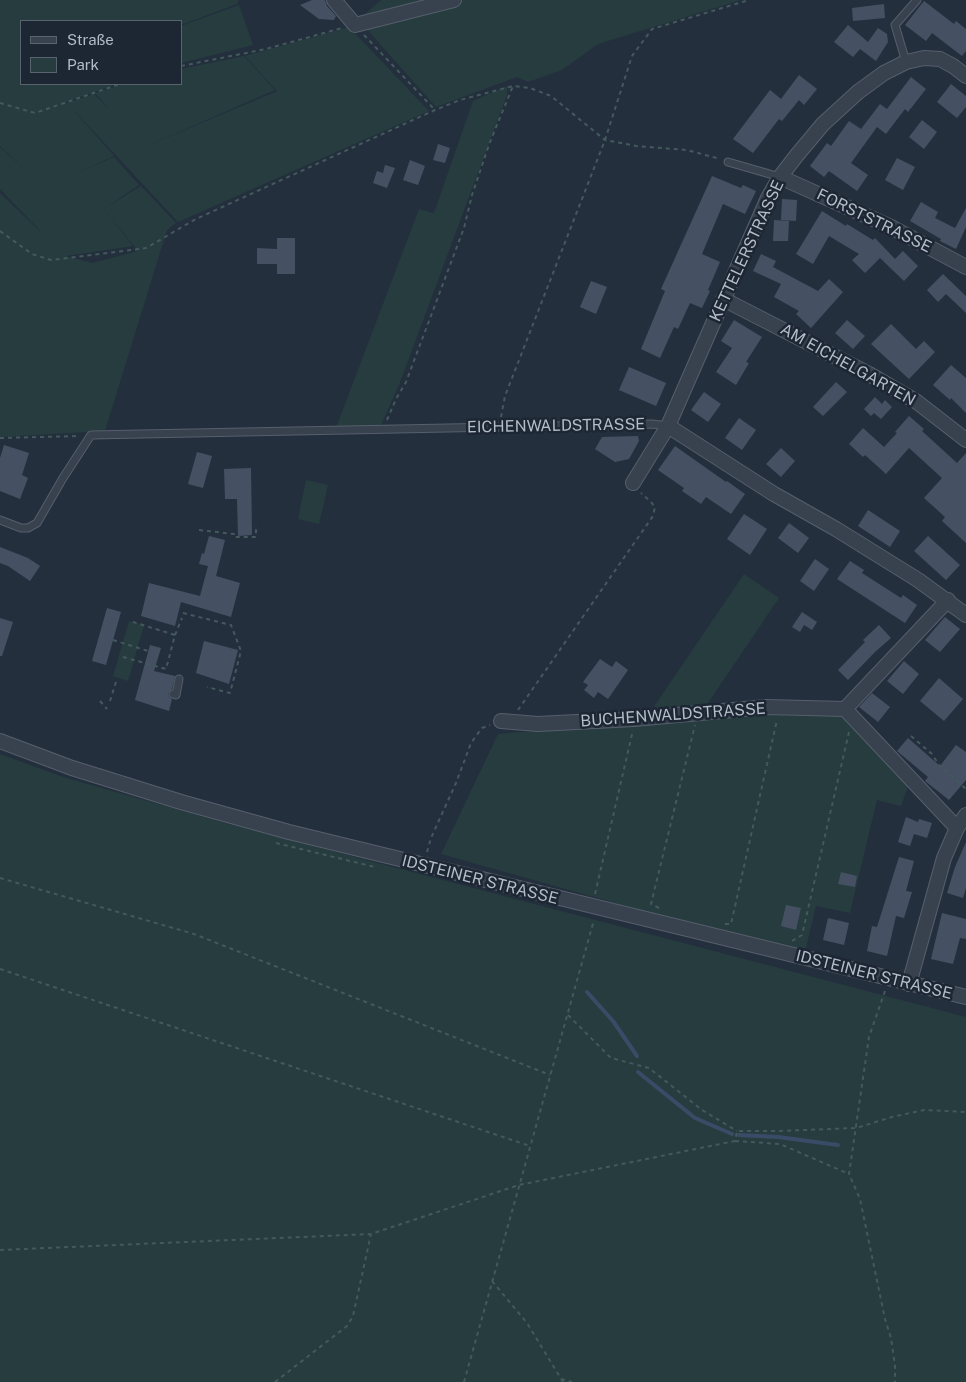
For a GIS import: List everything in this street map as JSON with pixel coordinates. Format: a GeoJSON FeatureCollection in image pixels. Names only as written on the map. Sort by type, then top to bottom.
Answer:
{"type":"FeatureCollection","features":[{"type":"Feature","properties":{"kind":"street"},"geometry":{"type":"LineString","coordinates":[[334,0],[355,25],[454,0]]}},
{"type":"Feature","properties":{"kind":"street","name":"KETTELERSTRASSE"},"geometry":{"type":"LineString","coordinates":[[633,483],[668,426],[768,198],[780,177],[818,130],[858,92],[878,77],[906,62],[924,58],[940,59],[966,76]]}},
{"type":"Feature","properties":{"kind":"street","name":"FORSTSTRASSE"},"geometry":{"type":"LineString","coordinates":[[780,177],[891,227],[966,267]]}},
{"type":"Feature","properties":{"kind":"street","name":"AM EICHELGARTEN"},"geometry":{"type":"LineString","coordinates":[[723,299],[901,393],[924,407],[966,440]]}},
{"type":"Feature","properties":{"kind":"street","name":"EICHENWALDSTRASSE"},"geometry":{"type":"LineString","coordinates":[[668,426],[774,494],[910,574],[966,615]]}},
{"type":"Feature","properties":{"kind":"street"},"geometry":{"type":"LineString","coordinates":[[948,600],[849,713],[956,828]]}},
{"type":"Feature","properties":{"kind":"street","name":"BUCHENWALDSTRASSE"},"geometry":{"type":"LineString","coordinates":[[501,721],[538,724],[779,708],[849,713]]}},
{"type":"Feature","properties":{"kind":"street","name":"IDSTEINER STRASSE"},"geometry":{"type":"LineString","coordinates":[[0,741],[72,768],[181,802],[289,832],[597,909],[966,997]]}},
{"type":"Feature","properties":{"kind":"street"},"geometry":{"type":"LineString","coordinates":[[909,984],[944,858],[956,828],[966,815]]}},
{"type":"Feature","properties":{"kind":"lane"},"geometry":{"type":"LineString","coordinates":[[906,62],[895,25],[917,0]]}},
{"type":"Feature","properties":{"kind":"lane"},"geometry":{"type":"LineString","coordinates":[[728,162],[780,177]]}},
{"type":"Feature","properties":{"kind":"lane","name":"EICHENWALDSTRASSE"},"geometry":{"type":"LineString","coordinates":[[91,435],[652,424],[668,426]]}},
{"type":"Feature","properties":{"kind":"lane"},"geometry":{"type":"LineString","coordinates":[[0,520],[21,528],[28,528],[37,523],[91,435]]}},
{"type":"Feature","properties":{"kind":"lane"},"geometry":{"type":"LineString","coordinates":[[173,694],[176,695],[179,679]]}},
{"type":"Feature","properties":{"kind":"path"},"geometry":{"type":"LineString","coordinates":[[499,427],[505,396],[605,140],[632,56],[652,29],[749,0]]}},
{"type":"Feature","properties":{"kind":"path"},"geometry":{"type":"LineString","coordinates":[[182,66],[266,49],[355,25],[435,110]]}},
{"type":"Feature","properties":{"kind":"path"},"geometry":{"type":"LineString","coordinates":[[0,103],[35,113],[117,85]]}},
{"type":"Feature","properties":{"kind":"path"},"geometry":{"type":"LineString","coordinates":[[384,429],[396,399],[406,382],[464,228],[472,195],[512,86]]}},
{"type":"Feature","properties":{"kind":"path"},"geometry":{"type":"LineString","coordinates":[[0,231],[32,254],[51,260],[146,248],[196,219],[435,110],[460,100],[512,86],[530,88],[551,96],[605,140],[636,146],[687,150],[728,162]]}},
{"type":"Feature","properties":{"kind":"path"},"geometry":{"type":"LineString","coordinates":[[0,438],[91,435]]}},
{"type":"Feature","properties":{"kind":"path"},"geometry":{"type":"LineString","coordinates":[[423,866],[431,838],[456,783],[471,743],[482,728],[508,718],[518,710],[653,516],[655,507],[645,496],[632,487],[633,483]]}},
{"type":"Feature","properties":{"kind":"path"},"geometry":{"type":"LineString","coordinates":[[199,530],[234,534],[234,537],[256,538],[256,525]]}},
{"type":"Feature","properties":{"kind":"path"},"geometry":{"type":"LineString","coordinates":[[183,612],[231,625],[240,651],[230,693],[207,687]]}},
{"type":"Feature","properties":{"kind":"path"},"geometry":{"type":"LineString","coordinates":[[123,657],[166,670],[175,634],[182,618]]}},
{"type":"Feature","properties":{"kind":"path"},"geometry":{"type":"LineString","coordinates":[[133,622],[175,634]]}},
{"type":"Feature","properties":{"kind":"path"},"geometry":{"type":"LineString","coordinates":[[113,640],[148,650]]}},
{"type":"Feature","properties":{"kind":"path"},"geometry":{"type":"LineString","coordinates":[[110,701],[116,682]]}},
{"type":"Feature","properties":{"kind":"path"},"geometry":{"type":"LineString","coordinates":[[100,701],[108,709]]}},
{"type":"Feature","properties":{"kind":"path"},"geometry":{"type":"LineString","coordinates":[[731,924],[779,708]]}},
{"type":"Feature","properties":{"kind":"path"},"geometry":{"type":"LineString","coordinates":[[659,908],[652,904],[698,713]]}},
{"type":"Feature","properties":{"kind":"path"},"geometry":{"type":"LineString","coordinates":[[784,939],[793,941],[802,935],[849,713]]}},
{"type":"Feature","properties":{"kind":"path"},"geometry":{"type":"LineString","coordinates":[[594,892],[634,719]]}},
{"type":"Feature","properties":{"kind":"path"},"geometry":{"type":"LineString","coordinates":[[911,736],[932,754],[939,765],[966,789]]}},
{"type":"Feature","properties":{"kind":"path"},"geometry":{"type":"LineString","coordinates":[[0,878],[194,934],[550,1076]]}},
{"type":"Feature","properties":{"kind":"path"},"geometry":{"type":"LineString","coordinates":[[464,1382],[597,909]]}},
{"type":"Feature","properties":{"kind":"path"},"geometry":{"type":"LineString","coordinates":[[724,924],[731,924],[736,928]]}},
{"type":"Feature","properties":{"kind":"path"},"geometry":{"type":"LineString","coordinates":[[0,969],[530,1146]]}},
{"type":"Feature","properties":{"kind":"path"},"geometry":{"type":"LineString","coordinates":[[889,979],[869,1037],[849,1174],[860,1199],[885,1319],[892,1338],[895,1382]]}},
{"type":"Feature","properties":{"kind":"path"},"geometry":{"type":"LineString","coordinates":[[567,1014],[611,1058],[649,1068],[702,1110],[737,1131],[856,1128],[924,1110],[966,1112]]}},
{"type":"Feature","properties":{"kind":"path"},"geometry":{"type":"LineString","coordinates":[[735,1141],[737,1131]]}},
{"type":"Feature","properties":{"kind":"path"},"geometry":{"type":"LineString","coordinates":[[0,1250],[370,1234],[519,1185],[735,1141],[780,1144],[849,1174]]}},
{"type":"Feature","properties":{"kind":"path"},"geometry":{"type":"LineString","coordinates":[[275,1382],[347,1326],[353,1316],[370,1234]]}},
{"type":"Feature","properties":{"kind":"path"},"geometry":{"type":"LineString","coordinates":[[492,1281],[527,1323],[563,1382]]}},
{"type":"Feature","properties":{"kind":"path"},"geometry":{"type":"LineString","coordinates":[[561,1379],[572,1382]]}},
{"type":"Feature","properties":{"kind":"green space"},"geometry":{"type":"Polygon","coordinates":[[[0,0],[239,0],[237,4],[182,25],[182,20],[20,20],[20,85],[114,85],[67,103],[94,94],[111,111],[95,93],[121,85],[182,85],[182,69],[244,56],[275,90],[145,147],[277,91],[245,56],[349,27],[429,111],[178,222],[68,104],[114,156],[77,173],[114,157],[139,185],[105,208],[141,186],[176,223],[167,230],[105,431],[0,437],[0,193],[46,237],[0,189],[0,147],[27,172],[0,146],[0,0]],[[103,208],[133,246],[66,256],[92,263],[138,251],[103,208]]]}},
{"type":"Feature","properties":{"kind":"green space"},"geometry":{"type":"Polygon","coordinates":[[[381,0],[431,0],[357,21],[381,0]]]}},
{"type":"Feature","properties":{"kind":"green space"},"geometry":{"type":"Polygon","coordinates":[[[461,0],[741,0],[598,44],[562,70],[528,82],[517,77],[436,107],[364,26],[461,0]]]}},
{"type":"Feature","properties":{"kind":"green space"},"geometry":{"type":"Polygon","coordinates":[[[239,5],[253,45],[182,63],[182,26],[239,5]]]}},
{"type":"Feature","properties":{"kind":"green space"},"geometry":{"type":"Polygon","coordinates":[[[507,86],[507,95],[399,385],[381,425],[336,428],[419,209],[434,213],[473,101],[507,86]]]}},
{"type":"Feature","properties":{"kind":"green space"},"geometry":{"type":"Polygon","coordinates":[[[306,480],[328,485],[319,524],[298,519],[306,480]]]}},
{"type":"Feature","properties":{"kind":"green space"},"geometry":{"type":"Polygon","coordinates":[[[744,574],[779,598],[706,706],[653,708],[744,574]]]}},
{"type":"Feature","properties":{"kind":"green space"},"geometry":{"type":"Polygon","coordinates":[[[129,621],[144,625],[128,681],[113,676],[129,621]]]}},
{"type":"Feature","properties":{"kind":"green space"},"geometry":{"type":"Polygon","coordinates":[[[769,710],[845,714],[909,784],[901,806],[877,800],[850,913],[816,906],[805,952],[654,914],[441,854],[498,734],[769,710]]]}},
{"type":"Feature","properties":{"kind":"green space"},"geometry":{"type":"Polygon","coordinates":[[[0,754],[63,777],[225,823],[966,1017],[966,1382],[0,1382],[0,754]]]}},
{"type":"Feature","properties":{"kind":"building"},"geometry":{"type":"Polygon","coordinates":[[[312,0],[325,0],[327,6],[336,16],[334,20],[319,19],[300,5],[312,0]]]}},
{"type":"Feature","properties":{"kind":"building"},"geometry":{"type":"Polygon","coordinates":[[[924,1],[954,24],[956,21],[966,29],[966,51],[962,56],[932,33],[926,41],[905,25],[924,1]]]}},
{"type":"Feature","properties":{"kind":"building"},"geometry":{"type":"Polygon","coordinates":[[[884,4],[885,18],[853,21],[852,8],[884,4]]]}},
{"type":"Feature","properties":{"kind":"building"},"geometry":{"type":"Polygon","coordinates":[[[848,25],[868,42],[878,28],[887,34],[888,42],[876,61],[860,49],[853,57],[834,42],[848,25]]]}},
{"type":"Feature","properties":{"kind":"building"},"geometry":{"type":"Polygon","coordinates":[[[799,75],[817,89],[804,105],[799,100],[782,121],[779,119],[753,153],[733,139],[770,90],[781,99],[799,75]]]}},
{"type":"Feature","properties":{"kind":"building"},"geometry":{"type":"Polygon","coordinates":[[[911,77],[926,89],[908,112],[905,109],[886,134],[877,127],[851,163],[868,175],[857,191],[829,171],[824,177],[810,166],[827,143],[831,146],[849,121],[861,129],[880,104],[887,109],[911,77]]]}},
{"type":"Feature","properties":{"kind":"building"},"geometry":{"type":"Polygon","coordinates":[[[951,84],[966,96],[966,107],[957,118],[937,102],[951,84]]]}},
{"type":"Feature","properties":{"kind":"building"},"geometry":{"type":"Polygon","coordinates":[[[922,120],[937,132],[924,149],[909,137],[922,120]]]}},
{"type":"Feature","properties":{"kind":"building"},"geometry":{"type":"Polygon","coordinates":[[[438,144],[450,148],[445,163],[433,160],[438,144]]]}},
{"type":"Feature","properties":{"kind":"building"},"geometry":{"type":"Polygon","coordinates":[[[897,158],[915,167],[903,190],[885,180],[897,158]]]}},
{"type":"Feature","properties":{"kind":"building"},"geometry":{"type":"Polygon","coordinates":[[[410,160],[425,166],[418,185],[403,180],[410,160]]]}},
{"type":"Feature","properties":{"kind":"building"},"geometry":{"type":"Polygon","coordinates":[[[385,165],[395,168],[387,188],[373,183],[377,171],[383,173],[385,165]]]}},
{"type":"Feature","properties":{"kind":"building"},"geometry":{"type":"Polygon","coordinates":[[[712,176],[741,188],[743,185],[756,191],[745,214],[723,204],[702,254],[720,262],[708,290],[710,291],[702,308],[690,303],[678,329],[674,327],[660,358],[641,349],[665,291],[661,289],[712,176]]]}},
{"type":"Feature","properties":{"kind":"building"},"geometry":{"type":"Polygon","coordinates":[[[782,199],[797,200],[796,221],[781,220],[782,199]]]}},
{"type":"Feature","properties":{"kind":"building"},"geometry":{"type":"Polygon","coordinates":[[[921,202],[938,212],[935,218],[955,228],[966,208],[966,227],[956,249],[910,221],[921,202]]]}},
{"type":"Feature","properties":{"kind":"building"},"geometry":{"type":"Polygon","coordinates":[[[822,211],[873,240],[875,238],[895,259],[903,251],[918,266],[904,281],[880,258],[865,273],[852,260],[859,254],[829,236],[813,264],[796,254],[822,211]]]}},
{"type":"Feature","properties":{"kind":"building"},"geometry":{"type":"Polygon","coordinates":[[[774,220],[789,221],[788,241],[773,241],[774,220]]]}},
{"type":"Feature","properties":{"kind":"building"},"geometry":{"type":"Polygon","coordinates":[[[277,238],[295,238],[295,274],[277,274],[277,264],[257,264],[257,248],[277,249],[277,238]]]}},
{"type":"Feature","properties":{"kind":"building"},"geometry":{"type":"Polygon","coordinates":[[[761,254],[776,261],[773,267],[818,291],[829,279],[843,292],[811,328],[796,314],[799,311],[774,297],[781,284],[753,271],[761,254]]]}},
{"type":"Feature","properties":{"kind":"building"},"geometry":{"type":"Polygon","coordinates":[[[943,274],[966,296],[966,313],[946,294],[938,302],[927,290],[943,274]]]}},
{"type":"Feature","properties":{"kind":"building"},"geometry":{"type":"Polygon","coordinates":[[[591,281],[607,287],[596,314],[580,307],[591,281]]]}},
{"type":"Feature","properties":{"kind":"building"},"geometry":{"type":"Polygon","coordinates":[[[734,320],[762,337],[746,362],[749,363],[736,385],[716,372],[732,348],[721,341],[734,320]]]}},
{"type":"Feature","properties":{"kind":"building"},"geometry":{"type":"Polygon","coordinates":[[[847,320],[865,336],[853,349],[835,333],[847,320]]]}},
{"type":"Feature","properties":{"kind":"building"},"geometry":{"type":"Polygon","coordinates":[[[891,324],[916,349],[924,341],[935,352],[909,379],[871,344],[891,324]]]}},
{"type":"Feature","properties":{"kind":"building"},"geometry":{"type":"Polygon","coordinates":[[[951,365],[966,378],[966,413],[951,398],[950,400],[933,385],[951,365]]]}},
{"type":"Feature","properties":{"kind":"building"},"geometry":{"type":"Polygon","coordinates":[[[629,367],[666,383],[656,406],[619,390],[629,367]]]}},
{"type":"Feature","properties":{"kind":"building"},"geometry":{"type":"Polygon","coordinates":[[[836,382],[847,392],[823,416],[813,407],[836,382]]]}},
{"type":"Feature","properties":{"kind":"building"},"geometry":{"type":"Polygon","coordinates":[[[704,392],[721,404],[708,422],[691,410],[704,392]]]}},
{"type":"Feature","properties":{"kind":"building"},"geometry":{"type":"Polygon","coordinates":[[[875,397],[882,404],[885,400],[892,407],[881,419],[874,413],[871,416],[864,409],[875,397]]]}},
{"type":"Feature","properties":{"kind":"building"},"geometry":{"type":"Polygon","coordinates":[[[909,416],[924,429],[922,431],[957,463],[966,453],[966,543],[942,521],[945,517],[924,498],[942,478],[909,448],[886,474],[865,455],[863,457],[849,444],[863,428],[884,447],[909,416]]]}},
{"type":"Feature","properties":{"kind":"building"},"geometry":{"type":"Polygon","coordinates":[[[739,418],[756,430],[742,450],[725,438],[739,418]]]}},
{"type":"Feature","properties":{"kind":"building"},"geometry":{"type":"Polygon","coordinates":[[[638,436],[639,441],[629,459],[615,462],[595,449],[602,437],[638,436]]]}},
{"type":"Feature","properties":{"kind":"building"},"geometry":{"type":"Polygon","coordinates":[[[4,445],[29,453],[22,475],[28,478],[20,499],[0,491],[0,458],[4,445]]]}},
{"type":"Feature","properties":{"kind":"building"},"geometry":{"type":"Polygon","coordinates":[[[675,446],[745,494],[731,514],[706,497],[701,504],[682,491],[684,488],[658,470],[675,446]]]}},
{"type":"Feature","properties":{"kind":"building"},"geometry":{"type":"Polygon","coordinates":[[[781,448],[795,461],[781,477],[766,464],[781,448]]]}},
{"type":"Feature","properties":{"kind":"building"},"geometry":{"type":"Polygon","coordinates":[[[197,452],[212,456],[203,488],[188,484],[197,452]]]}},
{"type":"Feature","properties":{"kind":"building"},"geometry":{"type":"Polygon","coordinates":[[[251,468],[252,535],[238,536],[237,499],[225,499],[224,469],[251,468]]]}},
{"type":"Feature","properties":{"kind":"building"},"geometry":{"type":"Polygon","coordinates":[[[868,510],[900,531],[890,547],[858,526],[868,510]]]}},
{"type":"Feature","properties":{"kind":"building"},"geometry":{"type":"Polygon","coordinates":[[[744,514],[767,529],[750,555],[727,539],[744,514]]]}},
{"type":"Feature","properties":{"kind":"building"},"geometry":{"type":"Polygon","coordinates":[[[789,523],[809,538],[798,553],[778,538],[789,523]]]}},
{"type":"Feature","properties":{"kind":"building"},"geometry":{"type":"Polygon","coordinates":[[[209,536],[225,540],[216,576],[240,583],[231,617],[181,602],[175,626],[141,616],[149,583],[200,596],[208,566],[199,564],[209,536]]]}},
{"type":"Feature","properties":{"kind":"building"},"geometry":{"type":"Polygon","coordinates":[[[928,536],[960,565],[946,580],[914,551],[928,536]]]}},
{"type":"Feature","properties":{"kind":"building"},"geometry":{"type":"Polygon","coordinates":[[[0,547],[28,558],[40,566],[30,581],[8,566],[0,563],[0,547]]]}},
{"type":"Feature","properties":{"kind":"building"},"geometry":{"type":"Polygon","coordinates":[[[815,559],[829,569],[814,591],[800,581],[815,559]]]}},
{"type":"Feature","properties":{"kind":"building"},"geometry":{"type":"Polygon","coordinates":[[[850,561],[864,570],[862,573],[901,598],[903,595],[917,605],[905,623],[837,579],[850,561]]]}},
{"type":"Feature","properties":{"kind":"building"},"geometry":{"type":"Polygon","coordinates":[[[107,608],[121,612],[106,665],[92,661],[107,608]]]}},
{"type":"Feature","properties":{"kind":"building"},"geometry":{"type":"Polygon","coordinates":[[[802,612],[817,622],[812,630],[804,625],[800,632],[792,627],[802,612]]]}},
{"type":"Feature","properties":{"kind":"building"},"geometry":{"type":"Polygon","coordinates":[[[945,617],[960,629],[940,652],[925,640],[945,617]]]}},
{"type":"Feature","properties":{"kind":"building"},"geometry":{"type":"Polygon","coordinates":[[[0,618],[13,622],[2,656],[0,656],[0,618]]]}},
{"type":"Feature","properties":{"kind":"building"},"geometry":{"type":"Polygon","coordinates":[[[879,625],[891,638],[848,680],[838,670],[865,642],[863,640],[879,625]]]}},
{"type":"Feature","properties":{"kind":"building"},"geometry":{"type":"Polygon","coordinates":[[[204,641],[238,650],[229,684],[196,673],[204,641]]]}},
{"type":"Feature","properties":{"kind":"building"},"geometry":{"type":"Polygon","coordinates":[[[150,645],[161,648],[154,671],[175,676],[172,689],[168,693],[172,699],[169,711],[135,700],[150,645]]]}},
{"type":"Feature","properties":{"kind":"building"},"geometry":{"type":"Polygon","coordinates":[[[600,659],[612,667],[616,661],[628,670],[608,699],[598,692],[594,698],[584,690],[588,685],[583,682],[600,659]]]}},
{"type":"Feature","properties":{"kind":"building"},"geometry":{"type":"Polygon","coordinates":[[[904,661],[919,674],[903,694],[887,681],[904,661]]]}},
{"type":"Feature","properties":{"kind":"building"},"geometry":{"type":"Polygon","coordinates":[[[939,678],[963,699],[944,721],[920,701],[939,678]]]}},
{"type":"Feature","properties":{"kind":"building"},"geometry":{"type":"Polygon","coordinates":[[[872,693],[890,707],[878,722],[859,707],[872,693]]]}},
{"type":"Feature","properties":{"kind":"building"},"geometry":{"type":"Polygon","coordinates":[[[908,738],[940,766],[956,745],[966,752],[966,780],[949,800],[925,781],[928,777],[897,751],[908,738]]]}},
{"type":"Feature","properties":{"kind":"building"},"geometry":{"type":"Polygon","coordinates":[[[906,817],[918,822],[919,819],[932,823],[927,838],[914,834],[910,846],[898,842],[906,817]]]}},
{"type":"Feature","properties":{"kind":"building"},"geometry":{"type":"Polygon","coordinates":[[[966,842],[966,888],[963,898],[947,893],[955,867],[966,842]]]}},
{"type":"Feature","properties":{"kind":"building"},"geometry":{"type":"Polygon","coordinates":[[[899,857],[914,861],[906,891],[912,892],[904,918],[896,916],[887,956],[867,951],[872,926],[877,927],[899,857]]]}},
{"type":"Feature","properties":{"kind":"building"},"geometry":{"type":"Polygon","coordinates":[[[841,872],[857,876],[855,887],[838,884],[841,872]]]}},
{"type":"Feature","properties":{"kind":"building"},"geometry":{"type":"Polygon","coordinates":[[[786,905],[801,908],[796,930],[781,926],[786,905]]]}},
{"type":"Feature","properties":{"kind":"building"},"geometry":{"type":"Polygon","coordinates":[[[942,913],[966,919],[966,939],[960,938],[953,964],[931,959],[942,913]]]}},
{"type":"Feature","properties":{"kind":"building"},"geometry":{"type":"Polygon","coordinates":[[[828,918],[849,923],[844,945],[823,940],[828,918]]]}},
{"type":"Feature","properties":{"kind":"waterway"},"geometry":{"type":"LineString","coordinates":[[587,992],[613,1021],[637,1056]]}},
{"type":"Feature","properties":{"kind":"waterway"},"geometry":{"type":"LineString","coordinates":[[638,1072],[695,1118],[732,1134]]}},
{"type":"Feature","properties":{"kind":"waterway"},"geometry":{"type":"LineString","coordinates":[[739,1135],[778,1137],[838,1145]]}}]}
